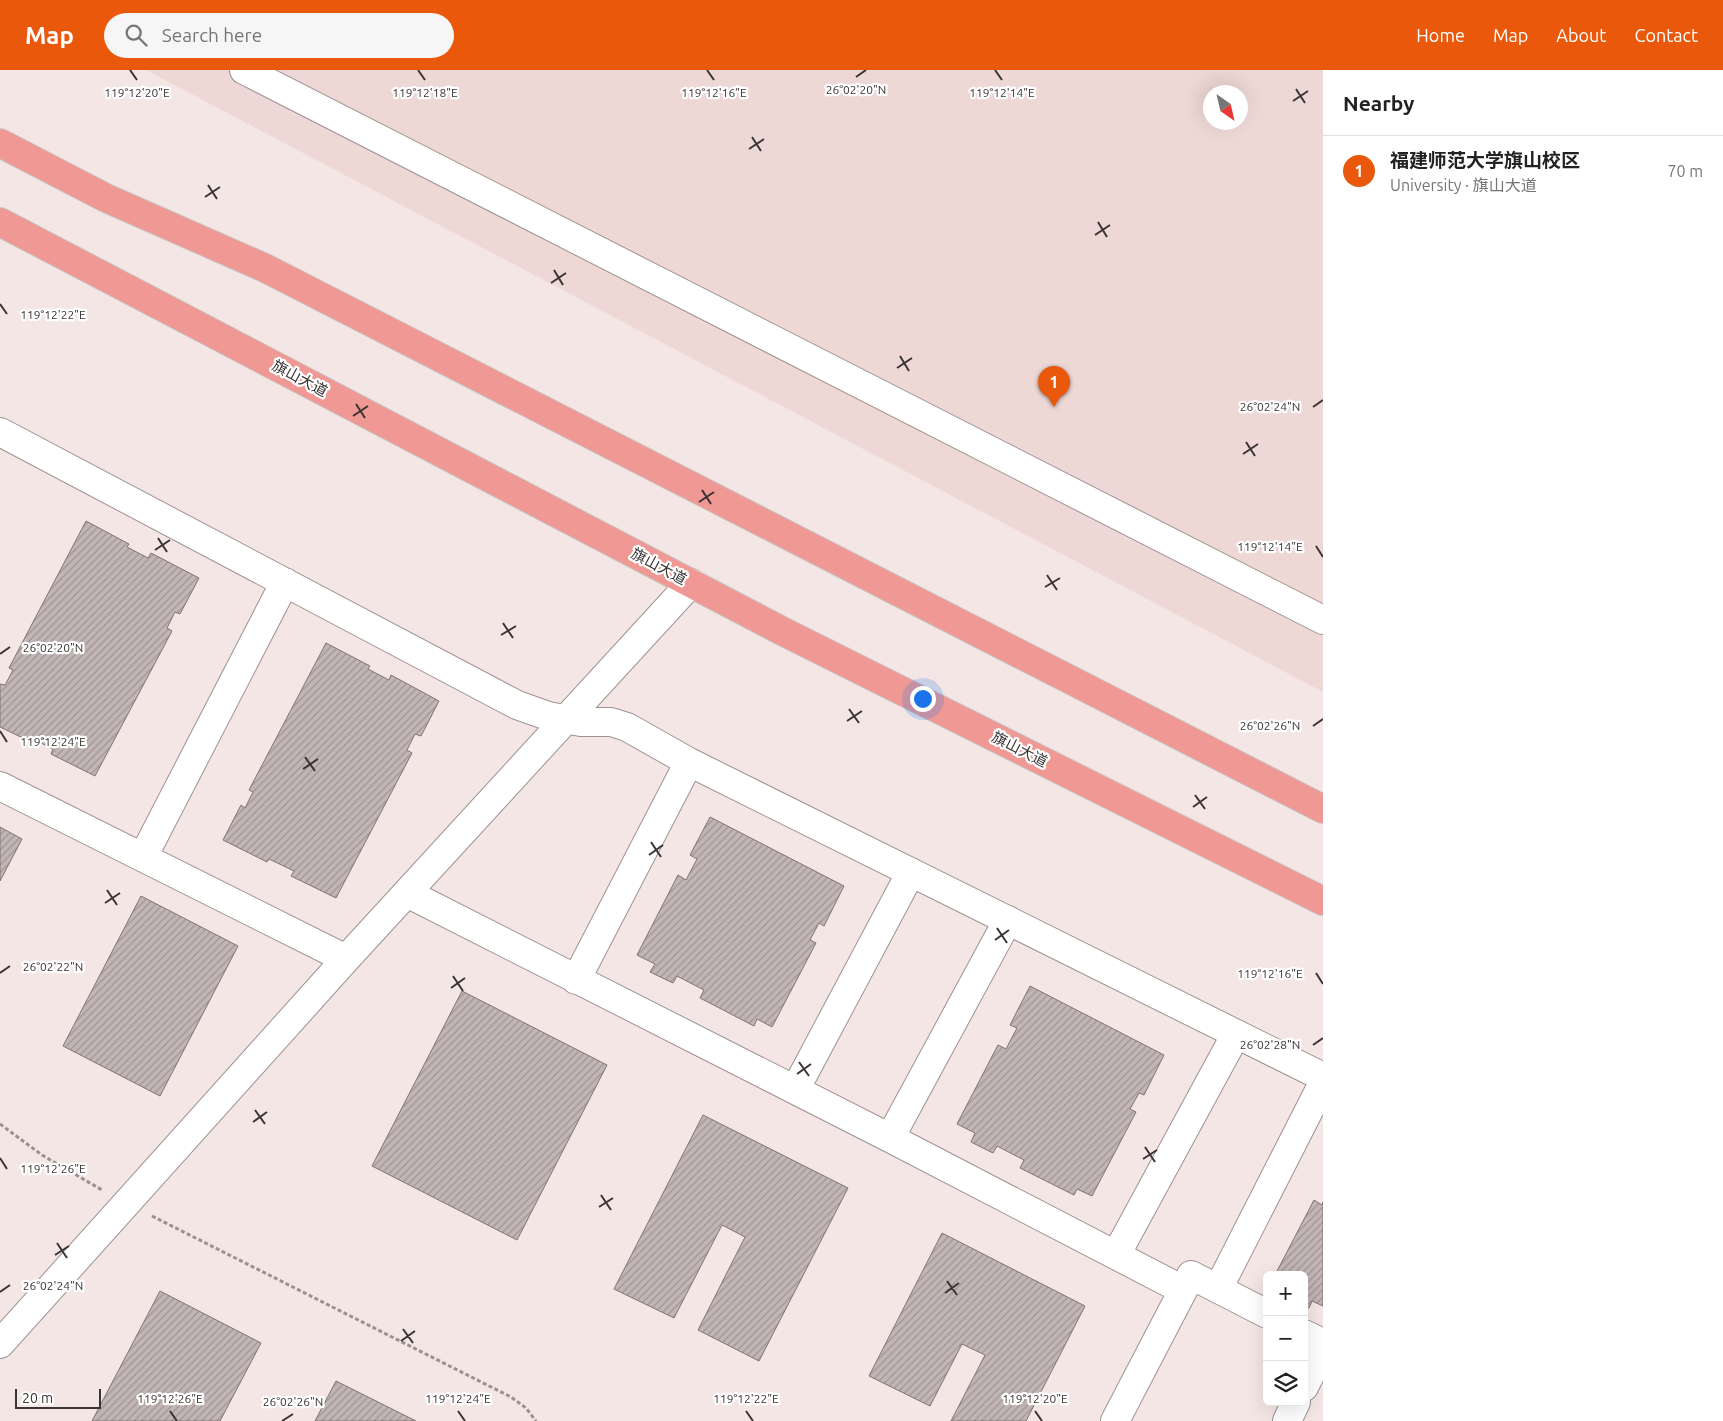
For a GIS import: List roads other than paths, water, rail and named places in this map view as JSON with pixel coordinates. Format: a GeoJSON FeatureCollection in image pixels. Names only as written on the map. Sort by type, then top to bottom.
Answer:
{"type":"FeatureCollection","features":[{"type":"Feature","properties":{"kind":"highway"},"geometry":{"type":"LineString","coordinates":[[0,143],[106,198],[265,268],[1322,807]]}},
{"type":"Feature","properties":{"kind":"highway","name":"旗山大道"},"geometry":{"type":"LineString","coordinates":[[0,222],[784,632],[1323,901]]}},
{"type":"Feature","properties":{"kind":"street"},"geometry":{"type":"LineString","coordinates":[[244,70],[1323,620]]}},
{"type":"Feature","properties":{"kind":"street"},"geometry":{"type":"LineString","coordinates":[[0,432],[517,705],[548,716],[610,722],[628,727],[690,762],[1323,1077]]}},
{"type":"Feature","properties":{"kind":"street"},"geometry":{"type":"LineString","coordinates":[[142,858],[285,582]]}},
{"type":"Feature","properties":{"kind":"street"},"geometry":{"type":"LineString","coordinates":[[5,1330],[128,1204],[346,960],[691,583]]}},
{"type":"Feature","properties":{"kind":"street"},"geometry":{"type":"LineString","coordinates":[[576,980],[690,762]]}},
{"type":"Feature","properties":{"kind":"street"},"geometry":{"type":"LineString","coordinates":[[0,786],[346,960]]}},
{"type":"Feature","properties":{"kind":"street"},"geometry":{"type":"LineString","coordinates":[[795,1090],[911,872]]}},
{"type":"Feature","properties":{"kind":"street"},"geometry":{"type":"LineString","coordinates":[[407,893],[890,1138],[1183,1290]]}},
{"type":"Feature","properties":{"kind":"street"},"geometry":{"type":"LineString","coordinates":[[890,1138],[1008,920]]}},
{"type":"Feature","properties":{"kind":"street"},"geometry":{"type":"LineString","coordinates":[[1116,1255],[1236,1034]]}},
{"type":"Feature","properties":{"kind":"street"},"geometry":{"type":"LineString","coordinates":[[1218,1290],[1323,1083]]}},
{"type":"Feature","properties":{"kind":"street"},"geometry":{"type":"LineString","coordinates":[[1115,1421],[1190,1275],[1263,1312]]}},
{"type":"Feature","properties":{"kind":"street"},"geometry":{"type":"LineString","coordinates":[[1308,1336],[1323,1343]]}},
{"type":"Feature","properties":{"kind":"street"},"geometry":{"type":"LineString","coordinates":[[1308,1378],[1323,1349]]}},
{"type":"Feature","properties":{"kind":"street"},"geometry":{"type":"LineString","coordinates":[[1287,1421],[1294,1406]]}},
{"type":"Feature","properties":{"kind":"place","name":"福建师范大学旗山校区"},"geometry":{"type":"Point","coordinates":[1054,407]}}]}
